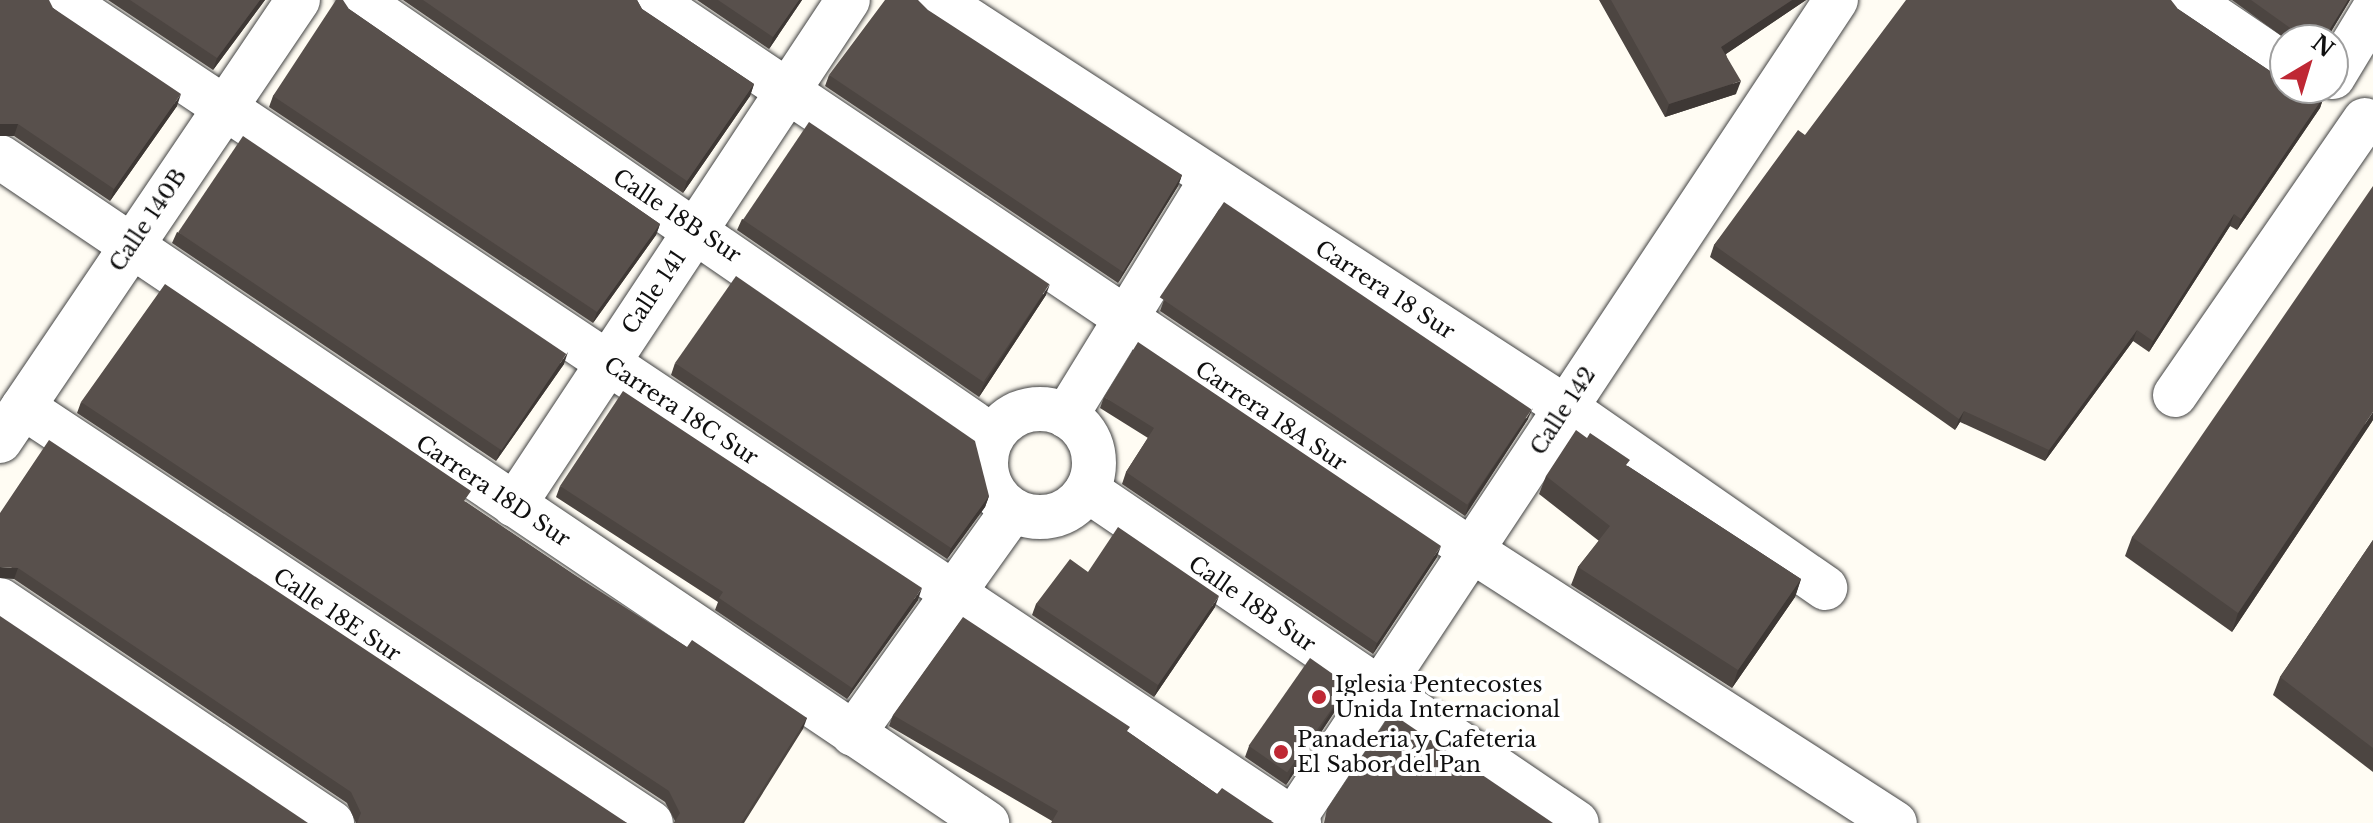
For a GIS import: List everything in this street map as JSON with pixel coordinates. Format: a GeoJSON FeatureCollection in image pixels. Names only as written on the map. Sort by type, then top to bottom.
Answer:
{"type":"FeatureCollection","features":[{"type":"Feature","properties":{"kind":"street","name":"Carrera 18C Sur"},"geometry":{"type":"LineString","coordinates":[[63,0],[957,591],[1294,822]]}},
{"type":"Feature","properties":{"kind":"street","name":"Calle 140B"},"geometry":{"type":"LineString","coordinates":[[11,424],[298,0]]}},
{"type":"Feature","properties":{"kind":"street","name":"Calle 18B Sur"},"geometry":{"type":"LineString","coordinates":[[359,0],[697,228],[992,436]]}},
{"type":"Feature","properties":{"kind":"street","name":"Carrera 18A Sur"},"geometry":{"type":"LineString","coordinates":[[652,0],[1471,550],[1895,823]]}},
{"type":"Feature","properties":{"kind":"street","name":"Calle 141"},"geometry":{"type":"LineString","coordinates":[[514,505],[848,0]]}},
{"type":"Feature","properties":{"kind":"street","name":"Carrera 18 Sur"},"geometry":{"type":"LineString","coordinates":[[938,0],[1565,407],[1825,588]]}},
{"type":"Feature","properties":{"kind":"street","name":"Calle 142"},"geometry":{"type":"LineString","coordinates":[[1294,822],[1377,691],[1836,0]]}},
{"type":"Feature","properties":{"kind":"street"},"geometry":{"type":"LineString","coordinates":[[2189,0],[2269,54]]}},
{"type":"Feature","properties":{"kind":"street"},"geometry":{"type":"LineString","coordinates":[[2349,49],[2373,11]]}},
{"type":"Feature","properties":{"kind":"street"},"geometry":{"type":"LineString","coordinates":[[2175,395],[2369,122],[2348,104]]}},
{"type":"Feature","properties":{"kind":"street","name":"Carrera 18D Sur"},"geometry":{"type":"LineString","coordinates":[[0,157],[987,823]]}},
{"type":"Feature","properties":{"kind":"street"},"geometry":{"type":"LineString","coordinates":[[1066,416],[1212,179]]}},
{"type":"Feature","properties":{"kind":"street"},"geometry":{"type":"LineString","coordinates":[[1046,409],[1066,416],[1083,429],[1092,449],[1094,470],[1087,490],[1073,506],[1054,516],[1035,518],[1013,510],[996,497],[987,477],[985,456],[992,436],[1006,420],[1025,410],[1046,409]]}},
{"type":"Feature","properties":{"kind":"street","name":"Calle 18E Sur"},"geometry":{"type":"LineString","coordinates":[[11,424],[651,823]]}},
{"type":"Feature","properties":{"kind":"street","name":"Calle 18B Sur"},"geometry":{"type":"LineString","coordinates":[[1087,490],[1377,691],[1577,823]]}},
{"type":"Feature","properties":{"kind":"street"},"geometry":{"type":"LineString","coordinates":[[853,734],[1013,510]]}},
{"type":"Feature","properties":{"kind":"street"},"geometry":{"type":"LineString","coordinates":[[0,600],[332,823]]}},
{"type":"Feature","properties":{"kind":"building"},"geometry":{"type":"Polygon","coordinates":[[[0,0],[49,0],[53,8],[181,94],[114,189],[18,124],[0,124],[0,0]]]}},
{"type":"Feature","properties":{"kind":"building"},"geometry":{"type":"Polygon","coordinates":[[[130,0],[260,0],[217,58],[130,0]]]}},
{"type":"Feature","properties":{"kind":"building"},"geometry":{"type":"Polygon","coordinates":[[[336,0],[343,0],[349,9],[660,224],[597,312],[273,96],[336,0]]]}},
{"type":"Feature","properties":{"kind":"building"},"geometry":{"type":"Polygon","coordinates":[[[423,0],[637,0],[642,9],[754,84],[687,181],[423,0]]]}},
{"type":"Feature","properties":{"kind":"building"},"geometry":{"type":"Polygon","coordinates":[[[718,0],[799,0],[773,37],[718,0]]]}},
{"type":"Feature","properties":{"kind":"building"},"geometry":{"type":"Polygon","coordinates":[[[885,0],[918,0],[928,10],[1182,175],[1123,272],[829,75],[885,0]]]}},
{"type":"Feature","properties":{"kind":"building"},"geometry":{"type":"Polygon","coordinates":[[[1611,0],[1792,0],[1721,47],[1741,81],[1669,104],[1611,0]]]}},
{"type":"Feature","properties":{"kind":"building"},"geometry":{"type":"Polygon","coordinates":[[[1906,0],[2171,0],[2178,9],[2269,70],[2269,104],[2319,104],[2241,219],[2234,214],[2153,341],[2137,330],[2049,450],[1964,411],[1959,419],[1714,245],[1798,130],[1805,135],[1906,0]]]}},
{"type":"Feature","properties":{"kind":"building"},"geometry":{"type":"Polygon","coordinates":[[[2251,0],[2348,0],[2333,24],[2285,24],[2251,0]]]}},
{"type":"Feature","properties":{"kind":"building"},"geometry":{"type":"Polygon","coordinates":[[[809,122],[1049,284],[983,382],[743,220],[809,122]]]}},
{"type":"Feature","properties":{"kind":"building"},"geometry":{"type":"Polygon","coordinates":[[[243,136],[566,354],[501,450],[178,232],[243,136]]]}},
{"type":"Feature","properties":{"kind":"building"},"geometry":{"type":"Polygon","coordinates":[[[2373,186],[2373,412],[2238,613],[2132,537],[2373,186]]]}},
{"type":"Feature","properties":{"kind":"building"},"geometry":{"type":"Polygon","coordinates":[[[1224,202],[1532,409],[1467,505],[1160,297],[1224,202]]]}},
{"type":"Feature","properties":{"kind":"building"},"geometry":{"type":"Polygon","coordinates":[[[736,276],[975,441],[989,496],[951,548],[675,363],[736,276]]]}},
{"type":"Feature","properties":{"kind":"building"},"geometry":{"type":"Polygon","coordinates":[[[165,284],[471,491],[464,501],[687,647],[692,640],[807,718],[741,823],[674,823],[680,813],[669,791],[81,402],[165,284]]]}},
{"type":"Feature","properties":{"kind":"building"},"geometry":{"type":"Polygon","coordinates":[[[1138,342],[1441,546],[1377,643],[1126,472],[1154,428],[1104,397],[1138,342]]]}},
{"type":"Feature","properties":{"kind":"building"},"geometry":{"type":"Polygon","coordinates":[[[623,391],[922,588],[852,688],[719,598],[723,592],[560,486],[623,391]]]}},
{"type":"Feature","properties":{"kind":"building"},"geometry":{"type":"Polygon","coordinates":[[[1576,430],[1587,438],[1590,433],[1630,460],[1626,465],[1801,579],[1738,670],[1578,567],[1610,526],[1546,476],[1576,430]]]}},
{"type":"Feature","properties":{"kind":"building"},"geometry":{"type":"Polygon","coordinates":[[[49,440],[627,823],[357,823],[361,813],[351,792],[18,568],[0,567],[0,513],[49,440]]]}},
{"type":"Feature","properties":{"kind":"building"},"geometry":{"type":"Polygon","coordinates":[[[1118,527],[1219,596],[1158,685],[1036,604],[1070,559],[1088,572],[1118,527]]]}},
{"type":"Feature","properties":{"kind":"building"},"geometry":{"type":"Polygon","coordinates":[[[2373,540],[2373,748],[2280,677],[2373,540]]]}},
{"type":"Feature","properties":{"kind":"building"},"geometry":{"type":"Polygon","coordinates":[[[0,616],[308,823],[0,823],[0,616]]]}},
{"type":"Feature","properties":{"kind":"building"},"geometry":{"type":"Polygon","coordinates":[[[963,617],[1130,727],[1127,731],[1217,794],[1222,788],[1274,823],[1051,823],[1058,811],[893,715],[963,617]]]}},
{"type":"Feature","properties":{"kind":"building"},"geometry":{"type":"Polygon","coordinates":[[[1310,658],[1349,685],[1287,773],[1249,746],[1310,658]]]}},
{"type":"Feature","properties":{"kind":"building"},"geometry":{"type":"Polygon","coordinates":[[[1391,713],[1553,823],[1324,823],[1327,809],[1391,713]]]}},
{"type":"Feature","properties":{"kind":"place","name":"Iglesia Pentecostes Unida Internacional"},"geometry":{"type":"Point","coordinates":[1319,697]}},
{"type":"Feature","properties":{"kind":"place","name":"Panaderia y Cafeteria El Sabor del Pan"},"geometry":{"type":"Point","coordinates":[1281,752]}}]}
